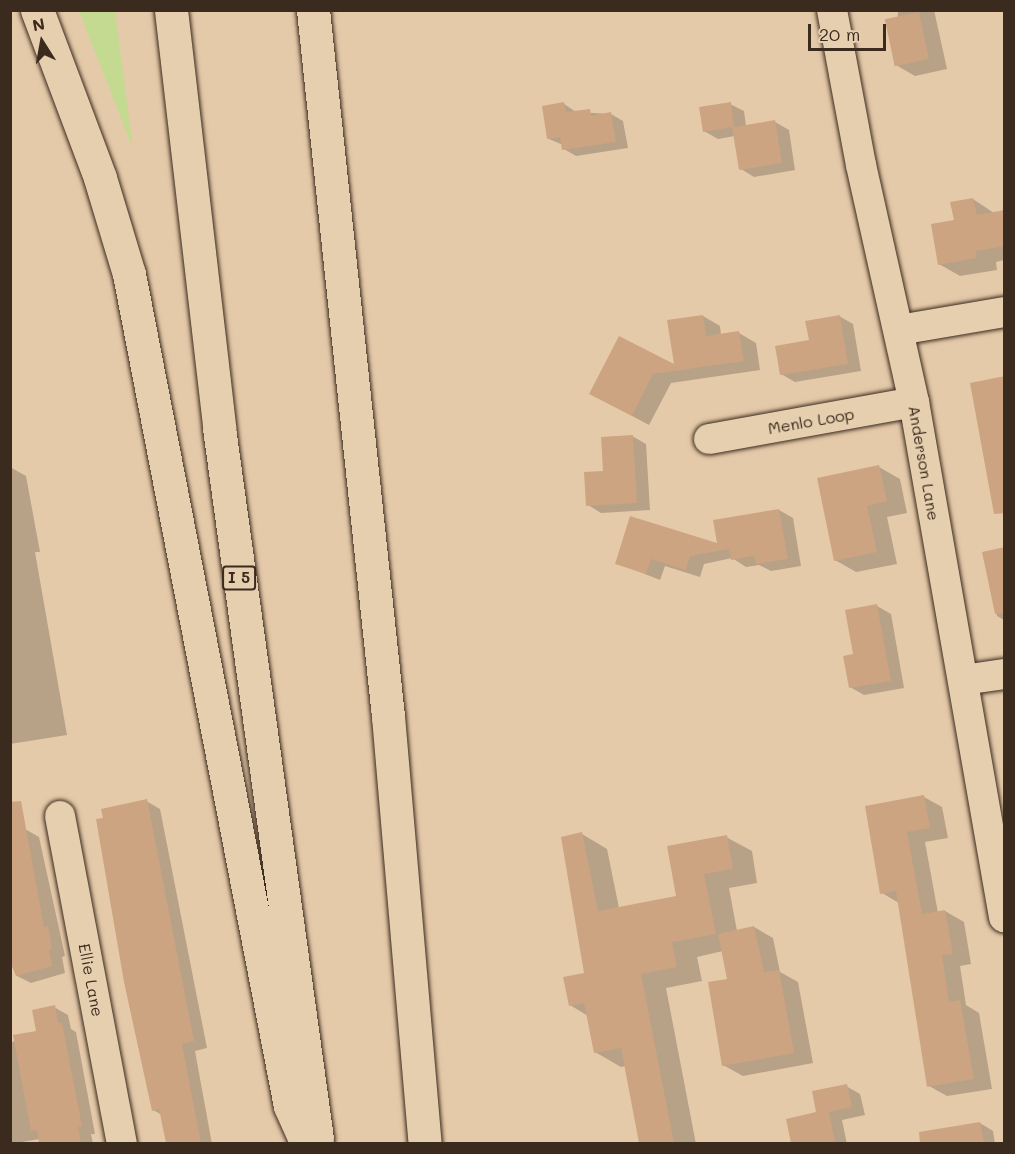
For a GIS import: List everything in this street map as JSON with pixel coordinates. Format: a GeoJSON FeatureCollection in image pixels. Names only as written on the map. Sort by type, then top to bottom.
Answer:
{"type":"FeatureCollection","features":[{"type":"Feature","properties":{"kind":"highway"},"geometry":{"type":"LineString","coordinates":[[37,10],[100,178],[129,274],[290,1106],[307,1143]]}},
{"type":"Feature","properties":{"kind":"highway","name":"I 5"},"geometry":{"type":"LineString","coordinates":[[171,10],[221,439],[318,1143]]}},
{"type":"Feature","properties":{"kind":"highway"},"geometry":{"type":"LineString","coordinates":[[313,10],[388,716],[425,1143]]}},
{"type":"Feature","properties":{"kind":"highway"},"geometry":{"type":"LineString","coordinates":[[322,10],[322,87]]}},
{"type":"Feature","properties":{"kind":"street","name":"Anderson Lane"},"geometry":{"type":"LineString","coordinates":[[831,10],[861,165],[914,402],[1005,917]]}},
{"type":"Feature","properties":{"kind":"street"},"geometry":{"type":"LineString","coordinates":[[899,330],[1005,312]]}},
{"type":"Feature","properties":{"kind":"street","name":"Menlo Loop"},"geometry":{"type":"LineString","coordinates":[[709,439],[914,402]]}},
{"type":"Feature","properties":{"kind":"street"},"geometry":{"type":"LineString","coordinates":[[963,680],[1005,674]]}},
{"type":"Feature","properties":{"kind":"street","name":"Ellie Lane"},"geometry":{"type":"LineString","coordinates":[[60,816],[122,1143]]}},
{"type":"Feature","properties":{"kind":"green space"},"geometry":{"type":"Polygon","coordinates":[[[79,11],[115,11],[133,149],[79,11]]]}},
{"type":"Feature","properties":{"kind":"building"},"geometry":{"type":"Polygon","coordinates":[[[919,12],[929,59],[895,66],[885,19],[919,12]]]}},
{"type":"Feature","properties":{"kind":"building"},"geometry":{"type":"Polygon","coordinates":[[[564,102],[566,112],[590,109],[591,116],[611,112],[616,142],[562,150],[560,137],[547,139],[542,106],[564,102]]]}},
{"type":"Feature","properties":{"kind":"building"},"geometry":{"type":"Polygon","coordinates":[[[731,102],[734,127],[775,120],[782,163],[739,170],[732,127],[703,132],[699,107],[731,102]]]}},
{"type":"Feature","properties":{"kind":"building"},"geometry":{"type":"Polygon","coordinates":[[[973,198],[977,215],[1005,210],[1005,246],[976,251],[977,258],[938,265],[931,224],[954,220],[950,202],[973,198]]]}},
{"type":"Feature","properties":{"kind":"building"},"geometry":{"type":"Polygon","coordinates":[[[703,315],[706,336],[739,331],[744,361],[653,374],[632,416],[589,394],[619,336],[674,364],[667,320],[703,315]]]}},
{"type":"Feature","properties":{"kind":"building"},"geometry":{"type":"Polygon","coordinates":[[[840,315],[848,364],[780,375],[775,346],[809,340],[805,321],[840,315]]]}},
{"type":"Feature","properties":{"kind":"building"},"geometry":{"type":"Polygon","coordinates":[[[1005,376],[1005,513],[994,514],[970,383],[1005,376]]]}},
{"type":"Feature","properties":{"kind":"building"},"geometry":{"type":"Polygon","coordinates":[[[633,435],[637,503],[586,506],[584,472],[603,471],[601,437],[633,435]]]}},
{"type":"Feature","properties":{"kind":"building"},"geometry":{"type":"Polygon","coordinates":[[[879,465],[887,501],[867,506],[877,552],[834,561],[817,478],[879,465]]]}},
{"type":"Feature","properties":{"kind":"building"},"geometry":{"type":"Polygon","coordinates":[[[779,509],[788,559],[756,564],[754,556],[731,560],[729,549],[690,556],[686,570],[651,559],[646,574],[615,564],[630,516],[717,543],[713,520],[779,509]]]}},
{"type":"Feature","properties":{"kind":"building"},"geometry":{"type":"Polygon","coordinates":[[[1005,547],[1005,613],[995,614],[982,552],[1005,547]]]}},
{"type":"Feature","properties":{"kind":"building"},"geometry":{"type":"Polygon","coordinates":[[[877,604],[891,681],[849,688],[843,656],[853,654],[845,610],[877,604]]]}},
{"type":"Feature","properties":{"kind":"building"},"geometry":{"type":"Polygon","coordinates":[[[924,795],[930,828],[907,832],[922,914],[945,910],[953,954],[942,955],[949,1002],[960,1000],[974,1079],[927,1087],[896,891],[880,894],[865,806],[924,795]]]}},
{"type":"Feature","properties":{"kind":"building"},"geometry":{"type":"Polygon","coordinates":[[[147,799],[194,1041],[182,1044],[201,1143],[166,1143],[159,1109],[152,1111],[124,982],[96,819],[103,818],[101,809],[147,799]]]}},
{"type":"Feature","properties":{"kind":"building"},"geometry":{"type":"Polygon","coordinates":[[[21,801],[44,927],[48,926],[52,966],[16,976],[10,961],[10,802],[21,801]]]}},
{"type":"Feature","properties":{"kind":"building"},"geometry":{"type":"Polygon","coordinates":[[[582,832],[598,911],[676,896],[667,846],[727,835],[733,869],[704,874],[716,934],[672,942],[677,967],[641,974],[674,1143],[639,1143],[621,1048],[594,1053],[584,1003],[569,1006],[563,977],[584,973],[561,837],[582,832]]]}},
{"type":"Feature","properties":{"kind":"building"},"geometry":{"type":"Polygon","coordinates":[[[754,926],[764,972],[779,970],[794,1053],[722,1066],[708,982],[727,979],[718,934],[754,926]]]}},
{"type":"Feature","properties":{"kind":"building"},"geometry":{"type":"Polygon","coordinates":[[[55,1005],[58,1023],[62,1023],[82,1126],[78,1127],[81,1143],[39,1143],[37,1130],[31,1131],[13,1035],[36,1031],[32,1010],[55,1005]]]}},
{"type":"Feature","properties":{"kind":"building"},"geometry":{"type":"Polygon","coordinates":[[[847,1084],[852,1107],[829,1112],[835,1143],[791,1143],[786,1119],[816,1112],[812,1091],[847,1084]]]}},
{"type":"Feature","properties":{"kind":"building"},"geometry":{"type":"Polygon","coordinates":[[[980,1122],[984,1143],[920,1143],[919,1132],[980,1122]]]}}]}
